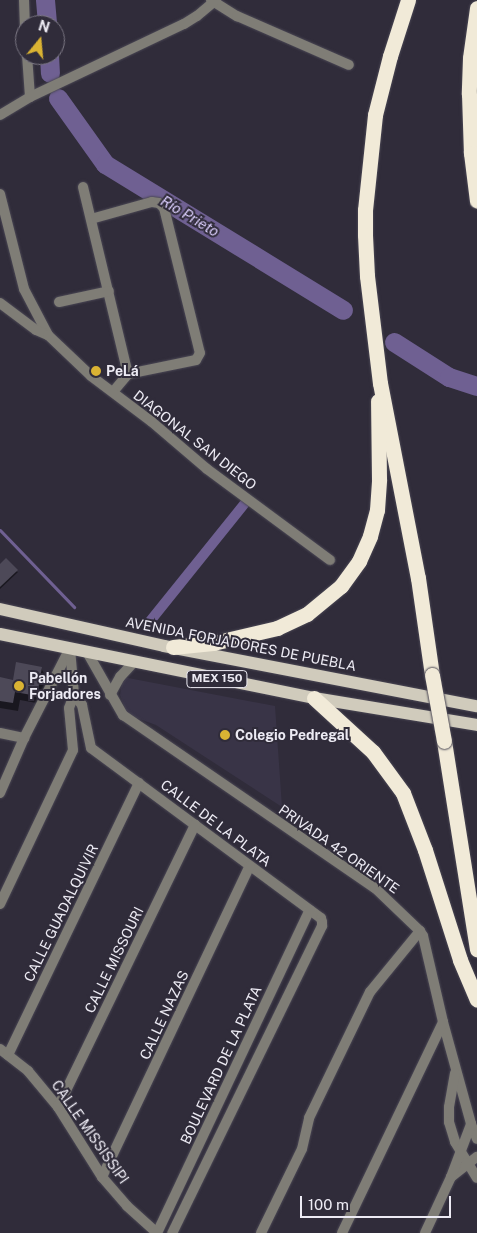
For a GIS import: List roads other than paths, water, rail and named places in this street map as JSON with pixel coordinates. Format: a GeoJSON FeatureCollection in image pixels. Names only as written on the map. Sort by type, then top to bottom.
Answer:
{"type":"FeatureCollection","features":[{"type":"Feature","properties":{"kind":"highway"},"geometry":{"type":"LineString","coordinates":[[408,0],[390,56],[375,115],[365,210],[367,276],[380,383],[418,578],[477,949]]}},
{"type":"Feature","properties":{"kind":"highway"},"geometry":{"type":"LineString","coordinates":[[477,8],[470,58],[469,94],[471,153],[477,201]]}},
{"type":"Feature","properties":{"kind":"highway"},"geometry":{"type":"LineString","coordinates":[[173,647],[213,643],[277,628],[296,620],[331,596],[350,575],[365,547],[377,510],[379,478],[377,409],[380,383]]}},
{"type":"Feature","properties":{"kind":"highway"},"geometry":{"type":"LineString","coordinates":[[314,698],[373,752],[403,793],[425,850],[463,968],[477,1000]]}},
{"type":"Feature","properties":{"kind":"main road","name":"AVENIDA FORJADORES DE PUEBLA"},"geometry":{"type":"LineString","coordinates":[[0,609],[173,647],[477,706]]}},
{"type":"Feature","properties":{"kind":"main road","name":"MEX 150"},"geometry":{"type":"LineString","coordinates":[[0,634],[314,698],[477,725]]}},
{"type":"Feature","properties":{"kind":"street"},"geometry":{"type":"LineString","coordinates":[[24,0],[25,15]]}},
{"type":"Feature","properties":{"kind":"street"},"geometry":{"type":"LineString","coordinates":[[0,115],[30,97],[184,24],[213,1],[237,16],[349,65]]}},
{"type":"Feature","properties":{"kind":"street"},"geometry":{"type":"LineString","coordinates":[[28,65],[30,97]]}},
{"type":"Feature","properties":{"kind":"street"},"geometry":{"type":"LineString","coordinates":[[83,186],[128,374]]}},
{"type":"Feature","properties":{"kind":"street","name":"DIAGONAL SAN DIEGO"},"geometry":{"type":"LineString","coordinates":[[0,194],[24,289],[48,335],[91,376],[207,469],[330,560]]}},
{"type":"Feature","properties":{"kind":"street"},"geometry":{"type":"LineString","coordinates":[[91,219],[152,202],[159,203],[164,208],[200,353],[196,360],[128,374],[113,392]]}},
{"type":"Feature","properties":{"kind":"street"},"geometry":{"type":"LineString","coordinates":[[60,302],[109,291]]}},
{"type":"Feature","properties":{"kind":"street","name":"DIAGONAL SAN DIEGO"},"geometry":{"type":"LineString","coordinates":[[0,303],[36,330],[48,335]]}},
{"type":"Feature","properties":{"kind":"street"},"geometry":{"type":"LineString","coordinates":[[0,904],[72,750],[70,708],[74,695],[70,648]]}},
{"type":"Feature","properties":{"kind":"street"},"geometry":{"type":"LineString","coordinates":[[0,793],[24,738],[70,648]]}},
{"type":"Feature","properties":{"kind":"street","name":"PRIVADA 42 ORIENTE"},"geometry":{"type":"LineString","coordinates":[[87,652],[123,715],[375,888],[420,931]]}},
{"type":"Feature","properties":{"kind":"street"},"geometry":{"type":"LineString","coordinates":[[110,695],[120,677],[134,662]]}},
{"type":"Feature","properties":{"kind":"street"},"geometry":{"type":"LineString","coordinates":[[72,750],[91,748],[82,705],[74,695]]}},
{"type":"Feature","properties":{"kind":"street"},"geometry":{"type":"LineString","coordinates":[[0,733],[24,738]]}},
{"type":"Feature","properties":{"kind":"street","name":"CALLE DE LA PLATA"},"geometry":{"type":"LineString","coordinates":[[91,748],[321,918],[322,922]]}},
{"type":"Feature","properties":{"kind":"street","name":"CALLE GUADALQUIVIR"},"geometry":{"type":"LineString","coordinates":[[4,1052],[139,783]]}},
{"type":"Feature","properties":{"kind":"street","name":"CALLE MISSOURI"},"geometry":{"type":"LineString","coordinates":[[58,1107],[195,825]]}},
{"type":"Feature","properties":{"kind":"street","name":"CALLE NAZAS"},"geometry":{"type":"LineString","coordinates":[[102,1177],[250,866]]}},
{"type":"Feature","properties":{"kind":"street","name":"BOULEVARD DE LA PLATA"},"geometry":{"type":"LineString","coordinates":[[157,1233],[310,910]]}},
{"type":"Feature","properties":{"kind":"street","name":"BOULEVARD DE LA PLATA"},"geometry":{"type":"LineString","coordinates":[[172,1233],[322,926],[322,922]]}},
{"type":"Feature","properties":{"kind":"street"},"geometry":{"type":"LineString","coordinates":[[261,1233],[302,1149],[309,1118],[370,992],[420,931],[423,936],[470,1124],[477,1139]]}},
{"type":"Feature","properties":{"kind":"street"},"geometry":{"type":"LineString","coordinates":[[342,1233],[443,1022]]}},
{"type":"Feature","properties":{"kind":"street","name":"CALLE MISSISSIPI"},"geometry":{"type":"LineString","coordinates":[[4,1052],[28,1071],[58,1107],[102,1177],[128,1206],[157,1233]]}},
{"type":"Feature","properties":{"kind":"street"},"geometry":{"type":"LineString","coordinates":[[456,1070],[448,1122],[451,1134],[477,1178]]}},
{"type":"Feature","properties":{"kind":"street"},"geometry":{"type":"LineString","coordinates":[[425,1233],[451,1177],[470,1124]]}},
{"type":"Feature","properties":{"kind":"street"},"geometry":{"type":"LineString","coordinates":[[451,1177],[477,1157]]}},
{"type":"Feature","properties":{"kind":"waterway","name":"Río Prieto"},"geometry":{"type":"LineString","coordinates":[[45,0],[46,15]]}},
{"type":"Feature","properties":{"kind":"waterway","name":"Río Prieto"},"geometry":{"type":"LineString","coordinates":[[50,65],[50,73]]}},
{"type":"Feature","properties":{"kind":"waterway","name":"Río Prieto"},"geometry":{"type":"LineString","coordinates":[[58,98],[105,164],[343,310]]}},
{"type":"Feature","properties":{"kind":"waterway","name":"Río Prieto"},"geometry":{"type":"LineString","coordinates":[[394,342],[449,377],[477,386]]}},
{"type":"Feature","properties":{"kind":"waterway"},"geometry":{"type":"LineString","coordinates":[[147,625],[245,503]]}},
{"type":"Feature","properties":{"kind":"waterway"},"geometry":{"type":"LineString","coordinates":[[0,530],[74,607]]}},
{"type":"Feature","properties":{"kind":"place","name":"PeLá"},"geometry":{"type":"Point","coordinates":[96,371]}},
{"type":"Feature","properties":{"kind":"place","name":"Pabellón Forjadores"},"geometry":{"type":"Point","coordinates":[19,686]}},
{"type":"Feature","properties":{"kind":"place","name":"Colegio Pedregal"},"geometry":{"type":"Point","coordinates":[225,735]}}]}
